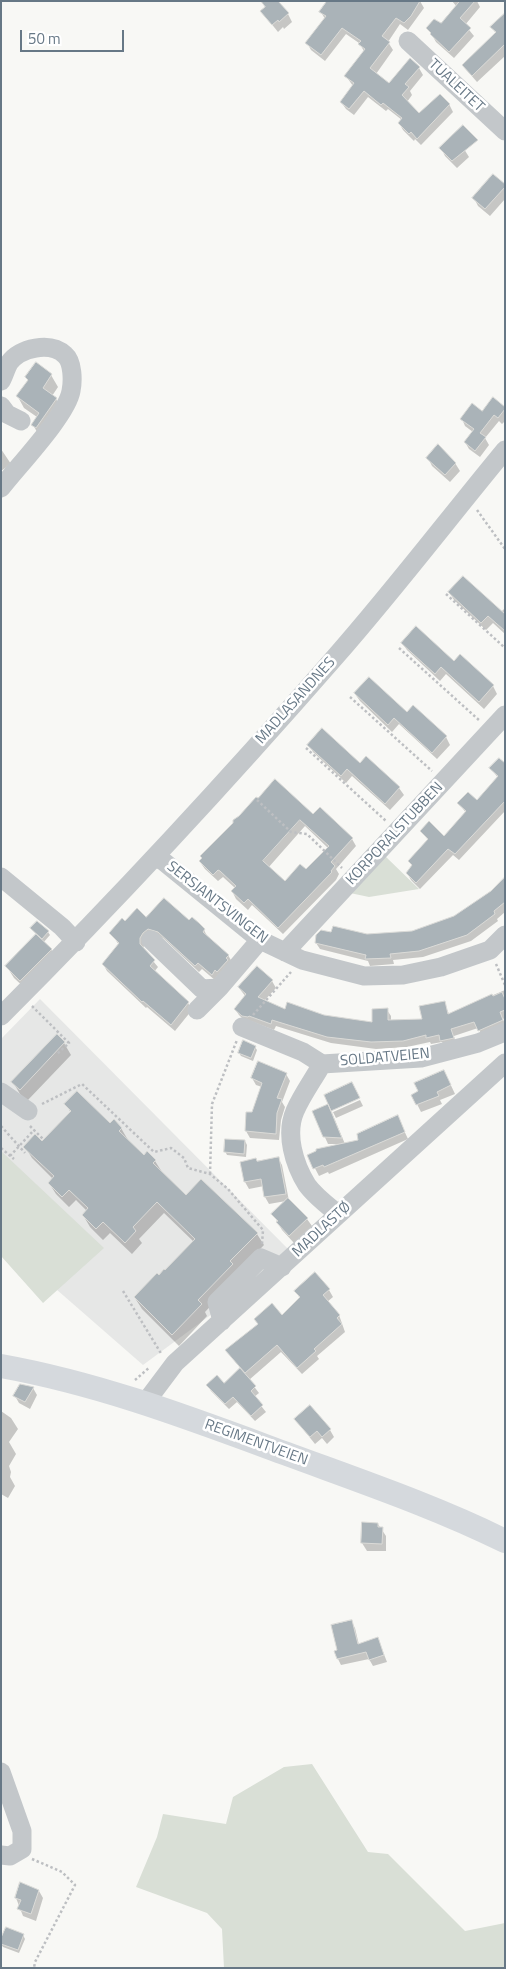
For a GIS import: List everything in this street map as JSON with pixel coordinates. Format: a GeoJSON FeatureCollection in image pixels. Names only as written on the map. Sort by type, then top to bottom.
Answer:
{"type":"FeatureCollection","features":[{"type":"Feature","properties":{"kind":"main road","name":"REGIMENTVEIEN"},"geometry":{"type":"LineString","coordinates":[[1,1366],[71,1380],[145,1403],[405,1498],[505,1541]]}},
{"type":"Feature","properties":{"kind":"street","name":"TUALEITET"},"geometry":{"type":"LineString","coordinates":[[408,40],[505,131]]}},
{"type":"Feature","properties":{"kind":"street"},"geometry":{"type":"LineString","coordinates":[[1,381],[9,363],[21,353],[38,348],[55,349],[65,355],[70,362],[72,391],[68,402],[59,416],[1,488]]}},
{"type":"Feature","properties":{"kind":"street"},"geometry":{"type":"LineString","coordinates":[[1,406],[6,414],[21,421]]}},
{"type":"Feature","properties":{"kind":"street","name":"MADLASANDNES"},"geometry":{"type":"LineString","coordinates":[[1,1016],[76,942],[337,655],[505,450]]}},
{"type":"Feature","properties":{"kind":"street","name":"KORPORALSTUBBEN"},"geometry":{"type":"LineString","coordinates":[[293,956],[354,879],[505,716]]}},
{"type":"Feature","properties":{"kind":"street","name":"SERSJANTSVINGEN"},"geometry":{"type":"LineString","coordinates":[[155,857],[163,861],[260,940],[293,956],[364,976],[403,975],[441,967],[490,950],[505,935]]}},
{"type":"Feature","properties":{"kind":"street"},"geometry":{"type":"LineString","coordinates":[[1,877],[62,927],[76,942]]}},
{"type":"Feature","properties":{"kind":"street"},"geometry":{"type":"LineString","coordinates":[[151,940],[202,989],[218,988]]}},
{"type":"Feature","properties":{"kind":"street"},"geometry":{"type":"LineString","coordinates":[[198,1010],[260,940]]}},
{"type":"Feature","properties":{"kind":"street","name":"SOLDATVEIEN"},"geometry":{"type":"LineString","coordinates":[[242,1027],[304,1052],[322,1064],[420,1058],[478,1043],[505,1032]]}},
{"type":"Feature","properties":{"kind":"street","name":"MADLASTØ"},"geometry":{"type":"LineString","coordinates":[[145,1403],[175,1363],[505,1063]]}},
{"type":"Feature","properties":{"kind":"street","name":"SOLDATVEIEN"},"geometry":{"type":"LineString","coordinates":[[322,1064],[295,1111],[290,1129],[293,1152],[307,1184],[321,1200],[338,1214]]}},
{"type":"Feature","properties":{"kind":"street"},"geometry":{"type":"LineString","coordinates":[[1,1092],[28,1111]]}},
{"type":"Feature","properties":{"kind":"street"},"geometry":{"type":"LineString","coordinates":[[222,1321],[217,1302],[261,1258],[282,1267]]}},
{"type":"Feature","properties":{"kind":"street"},"geometry":{"type":"LineString","coordinates":[[1,1772],[22,1831],[22,1849],[10,1856],[1,1855]]}},
{"type":"Feature","properties":{"kind":"path"},"geometry":{"type":"LineString","coordinates":[[474,506],[505,549]]}},
{"type":"Feature","properties":{"kind":"path"},"geometry":{"type":"LineString","coordinates":[[446,594],[505,648]]}},
{"type":"Feature","properties":{"kind":"path"},"geometry":{"type":"LineString","coordinates":[[399,648],[490,731]]}},
{"type":"Feature","properties":{"kind":"path"},"geometry":{"type":"LineString","coordinates":[[350,696],[444,781]]}},
{"type":"Feature","properties":{"kind":"path"},"geometry":{"type":"LineString","coordinates":[[306,748],[397,832]]}},
{"type":"Feature","properties":{"kind":"path"},"geometry":{"type":"LineString","coordinates":[[257,800],[291,832],[307,834],[354,879]]}},
{"type":"Feature","properties":{"kind":"path"},"geometry":{"type":"LineString","coordinates":[[490,950],[505,985]]}},
{"type":"Feature","properties":{"kind":"path"},"geometry":{"type":"LineString","coordinates":[[210,1174],[212,1104],[242,1027],[293,956]]}},
{"type":"Feature","properties":{"kind":"path"},"geometry":{"type":"LineString","coordinates":[[29,1003],[69,1043],[57,1054]]}},
{"type":"Feature","properties":{"kind":"path"},"geometry":{"type":"LineString","coordinates":[[28,1111],[82,1084],[154,1152],[171,1148],[184,1158],[188,1168],[210,1174],[228,1190],[263,1230],[261,1258]]}},
{"type":"Feature","properties":{"kind":"path"},"geometry":{"type":"LineString","coordinates":[[1,1126],[26,1153]]}},
{"type":"Feature","properties":{"kind":"path"},"geometry":{"type":"LineString","coordinates":[[10,1156],[34,1130]]}},
{"type":"Feature","properties":{"kind":"path"},"geometry":{"type":"LineString","coordinates":[[1,1148],[14,1158]]}},
{"type":"Feature","properties":{"kind":"path"},"geometry":{"type":"LineString","coordinates":[[123,1291],[162,1355]]}},
{"type":"Feature","properties":{"kind":"path"},"geometry":{"type":"LineString","coordinates":[[22,1849],[33,1860],[62,1872],[75,1885],[35,1962],[34,1968]]}},
{"type":"Feature","properties":{"kind":"shaded area"},"geometry":{"type":"Polygon","coordinates":[[[384,855],[419,889],[369,897],[350,893],[384,855]]]}},
{"type":"Feature","properties":{"kind":"shaded area"},"geometry":{"type":"Polygon","coordinates":[[[40,999],[293,1254],[143,1365],[1,1241],[1,1039],[40,999]]]}},
{"type":"Feature","properties":{"kind":"shaded area"},"geometry":{"type":"Polygon","coordinates":[[[1,1151],[104,1248],[43,1303],[1,1256],[1,1151]]]}},
{"type":"Feature","properties":{"kind":"shaded area"},"geometry":{"type":"Polygon","coordinates":[[[312,1764],[368,1852],[388,1854],[465,1931],[505,1923],[505,1968],[224,1968],[222,1929],[207,1913],[136,1887],[157,1837],[163,1814],[226,1824],[233,1797],[284,1767],[312,1764]]]}},
{"type":"Feature","properties":{"kind":"building"},"geometry":{"type":"Polygon","coordinates":[[[261,1],[278,1],[289,13],[279,22],[278,20],[272,25],[260,11],[265,7],[261,1]]]}},
{"type":"Feature","properties":{"kind":"building"},"geometry":{"type":"Polygon","coordinates":[[[327,1],[420,1],[411,16],[404,23],[396,18],[382,36],[390,42],[370,68],[389,83],[410,58],[420,67],[405,84],[409,87],[402,95],[419,113],[440,94],[450,104],[417,139],[398,123],[402,118],[383,103],[381,105],[364,91],[349,109],[340,102],[354,83],[344,76],[365,49],[358,44],[361,41],[342,28],[321,55],[305,43],[326,16],[319,12],[327,1]]]}},
{"type":"Feature","properties":{"kind":"building"},"geometry":{"type":"Polygon","coordinates":[[[460,1],[475,1],[460,18],[471,28],[449,52],[426,28],[434,19],[441,23],[460,1]]]}},
{"type":"Feature","properties":{"kind":"building"},"geometry":{"type":"Polygon","coordinates":[[[505,13],[505,44],[472,76],[462,65],[496,32],[490,27],[505,13]]]}},
{"type":"Feature","properties":{"kind":"building"},"geometry":{"type":"Polygon","coordinates":[[[463,125],[478,140],[452,161],[439,148],[463,125]]]}},
{"type":"Feature","properties":{"kind":"building"},"geometry":{"type":"Polygon","coordinates":[[[493,174],[505,184],[505,187],[485,209],[472,198],[493,174]]]}},
{"type":"Feature","properties":{"kind":"building"},"geometry":{"type":"Polygon","coordinates":[[[36,362],[52,374],[43,388],[57,398],[36,428],[31,425],[39,413],[16,396],[28,380],[25,377],[36,362]]]}},
{"type":"Feature","properties":{"kind":"building"},"geometry":{"type":"Polygon","coordinates":[[[493,397],[505,409],[498,418],[494,415],[480,433],[486,437],[475,451],[464,442],[474,429],[460,419],[472,403],[482,411],[493,397]]]}},
{"type":"Feature","properties":{"kind":"building"},"geometry":{"type":"Polygon","coordinates":[[[438,444],[456,463],[445,475],[426,458],[438,444]]]}},
{"type":"Feature","properties":{"kind":"building"},"geometry":{"type":"Polygon","coordinates":[[[463,576],[505,614],[505,631],[488,616],[481,623],[448,592],[463,576]]]}},
{"type":"Feature","properties":{"kind":"building"},"geometry":{"type":"Polygon","coordinates":[[[416,626],[454,661],[460,654],[494,685],[479,702],[441,667],[435,674],[401,643],[416,626]]]}},
{"type":"Feature","properties":{"kind":"building"},"geometry":{"type":"Polygon","coordinates":[[[369,677],[407,712],[413,705],[447,736],[432,753],[394,718],[388,725],[354,693],[369,677]]]}},
{"type":"Feature","properties":{"kind":"building"},"geometry":{"type":"Polygon","coordinates":[[[322,728],[360,763],[366,756],[400,787],[385,804],[347,769],[341,776],[307,745],[322,728]]]}},
{"type":"Feature","properties":{"kind":"building"},"geometry":{"type":"Polygon","coordinates":[[[499,758],[505,763],[505,801],[455,854],[448,849],[416,883],[406,873],[412,865],[408,861],[428,839],[420,831],[429,821],[444,836],[466,811],[457,803],[468,792],[477,800],[498,776],[489,768],[499,758]]]}},
{"type":"Feature","properties":{"kind":"building"},"geometry":{"type":"Polygon","coordinates":[[[275,779],[313,814],[320,807],[353,838],[331,862],[335,866],[332,872],[278,928],[248,899],[244,903],[231,891],[236,886],[220,871],[218,870],[213,875],[199,861],[202,858],[200,856],[233,823],[233,820],[256,797],[258,798],[275,779]],[[300,820],[263,861],[285,881],[300,864],[306,869],[329,846],[300,820]]]}},
{"type":"Feature","properties":{"kind":"building"},"geometry":{"type":"Polygon","coordinates":[[[505,877],[505,902],[494,911],[495,914],[467,935],[419,951],[390,954],[391,958],[365,959],[366,955],[315,943],[316,935],[321,930],[331,932],[333,926],[367,934],[412,931],[454,916],[491,891],[505,877]]]}},
{"type":"Feature","properties":{"kind":"building"},"geometry":{"type":"Polygon","coordinates":[[[164,898],[189,920],[192,917],[199,923],[205,929],[203,932],[229,955],[226,958],[228,960],[217,972],[215,970],[212,975],[198,963],[195,966],[158,932],[148,929],[143,933],[140,938],[140,944],[155,960],[150,966],[189,1002],[171,1025],[142,1002],[102,964],[119,943],[109,933],[122,918],[125,921],[137,908],[146,917],[164,898]]]}},
{"type":"Feature","properties":{"kind":"building"},"geometry":{"type":"Polygon","coordinates":[[[37,921],[49,931],[42,939],[30,928],[37,921]]]}},
{"type":"Feature","properties":{"kind":"building"},"geometry":{"type":"Polygon","coordinates":[[[36,934],[52,949],[20,981],[5,966],[36,934]]]}},
{"type":"Feature","properties":{"kind":"building"},"geometry":{"type":"Polygon","coordinates":[[[257,966],[273,980],[258,997],[285,1009],[287,1002],[324,1015],[372,1022],[372,1009],[388,1008],[388,1020],[422,1019],[419,1006],[445,1001],[448,1014],[492,994],[493,996],[502,992],[505,999],[505,1010],[500,1012],[503,1020],[478,1031],[474,1022],[451,1029],[454,1038],[440,1041],[439,1035],[426,1038],[426,1035],[403,1041],[371,1042],[327,1037],[272,1020],[271,1024],[249,1016],[242,1016],[234,1009],[246,994],[238,987],[257,966]]]}},
{"type":"Feature","properties":{"kind":"building"},"geometry":{"type":"Polygon","coordinates":[[[57,1034],[65,1042],[20,1090],[11,1082],[57,1034]]]}},
{"type":"Feature","properties":{"kind":"building"},"geometry":{"type":"Polygon","coordinates":[[[243,1040],[256,1046],[251,1058],[238,1053],[243,1040]]]}},
{"type":"Feature","properties":{"kind":"building"},"geometry":{"type":"Polygon","coordinates":[[[258,1061],[287,1073],[277,1098],[282,1099],[277,1113],[276,1134],[245,1131],[246,1112],[252,1112],[262,1083],[251,1078],[258,1061]]]}},
{"type":"Feature","properties":{"kind":"building"},"geometry":{"type":"Polygon","coordinates":[[[444,1070],[451,1085],[437,1092],[439,1096],[416,1105],[411,1095],[418,1091],[414,1083],[444,1070]]]}},
{"type":"Feature","properties":{"kind":"building"},"geometry":{"type":"Polygon","coordinates":[[[352,1082],[360,1098],[331,1111],[324,1095],[352,1082]]]}},
{"type":"Feature","properties":{"kind":"building"},"geometry":{"type":"Polygon","coordinates":[[[77,1091],[110,1123],[114,1119],[122,1128],[119,1131],[144,1155],[147,1151],[156,1160],[153,1163],[186,1195],[201,1179],[258,1233],[230,1261],[233,1264],[198,1300],[202,1304],[172,1335],[134,1297],[157,1273],[159,1275],[165,1270],[195,1239],[157,1202],[133,1227],[136,1231],[125,1243],[103,1222],[96,1229],[82,1215],[88,1208],[69,1190],[62,1197],[48,1183],[54,1176],[23,1147],[35,1134],[42,1141],[71,1111],[64,1104],[77,1091]]]}},
{"type":"Feature","properties":{"kind":"building"},"geometry":{"type":"Polygon","coordinates":[[[328,1104],[342,1138],[323,1137],[312,1111],[328,1104]]]}},
{"type":"Feature","properties":{"kind":"building"},"geometry":{"type":"Polygon","coordinates":[[[398,1115],[405,1132],[324,1167],[323,1165],[313,1169],[307,1155],[316,1151],[316,1149],[358,1140],[357,1134],[398,1115]]]}},
{"type":"Feature","properties":{"kind":"building"},"geometry":{"type":"Polygon","coordinates":[[[225,1139],[245,1140],[244,1154],[224,1152],[225,1139]]]}},
{"type":"Feature","properties":{"kind":"building"},"geometry":{"type":"Polygon","coordinates":[[[279,1157],[286,1194],[264,1197],[261,1179],[244,1182],[240,1162],[256,1158],[257,1161],[279,1157]]]}},
{"type":"Feature","properties":{"kind":"building"},"geometry":{"type":"Polygon","coordinates":[[[288,1198],[308,1218],[289,1236],[271,1214],[288,1198]]]}},
{"type":"Feature","properties":{"kind":"building"},"geometry":{"type":"Polygon","coordinates":[[[315,1272],[330,1289],[323,1295],[340,1315],[337,1318],[342,1324],[314,1349],[316,1351],[297,1368],[277,1345],[245,1373],[225,1350],[258,1324],[254,1319],[272,1303],[282,1315],[300,1297],[294,1291],[315,1272]]]}},
{"type":"Feature","properties":{"kind":"building"},"geometry":{"type":"Polygon","coordinates":[[[240,1368],[256,1386],[251,1391],[263,1405],[251,1416],[233,1397],[225,1404],[206,1385],[217,1375],[224,1383],[240,1368]]]}},
{"type":"Feature","properties":{"kind":"building"},"geometry":{"type":"Polygon","coordinates":[[[20,1384],[34,1387],[25,1402],[13,1396],[20,1384]]]}},
{"type":"Feature","properties":{"kind":"building"},"geometry":{"type":"Polygon","coordinates":[[[310,1405],[331,1429],[322,1437],[317,1431],[310,1437],[294,1419],[310,1405]]]}},
{"type":"Feature","properties":{"kind":"building"},"geometry":{"type":"Polygon","coordinates":[[[362,1522],[378,1523],[378,1527],[383,1527],[382,1544],[361,1543],[362,1522]]]}},
{"type":"Feature","properties":{"kind":"building"},"geometry":{"type":"Polygon","coordinates":[[[352,1620],[358,1644],[378,1637],[384,1655],[369,1660],[366,1652],[337,1659],[334,1651],[337,1650],[331,1625],[352,1620]]]}},
{"type":"Feature","properties":{"kind":"building"},"geometry":{"type":"Polygon","coordinates":[[[20,1882],[39,1890],[31,1914],[17,1909],[21,1900],[15,1898],[20,1882]]]}},
{"type":"Feature","properties":{"kind":"building"},"geometry":{"type":"Polygon","coordinates":[[[6,1927],[24,1934],[18,1950],[1,1944],[1,1938],[6,1927]]]}}]}
